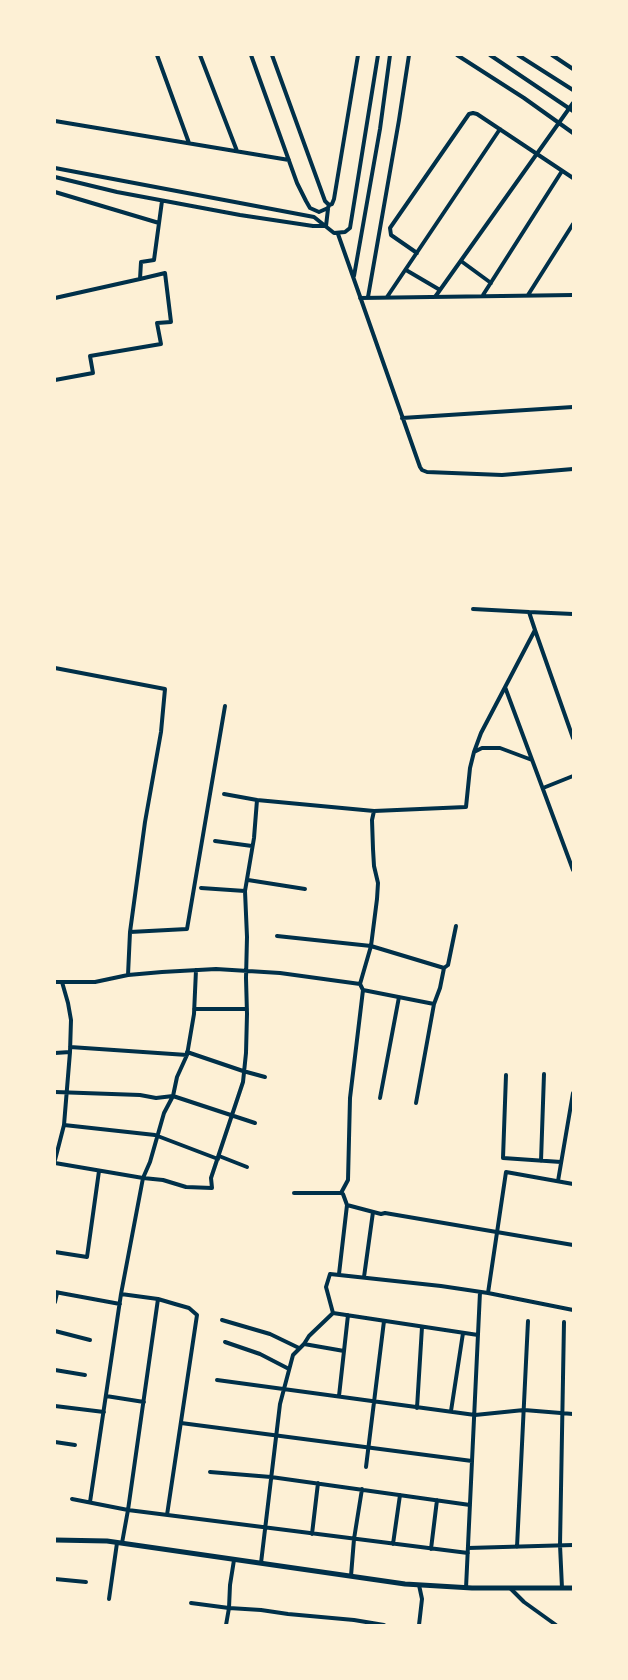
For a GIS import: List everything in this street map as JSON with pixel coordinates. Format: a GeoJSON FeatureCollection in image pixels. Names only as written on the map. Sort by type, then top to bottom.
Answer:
{"type":"FeatureCollection","features":[{"type":"Feature","properties":{"kind":"street"},"geometry":{"type":"LineString","coordinates":[[157,55],[189,143]]}},
{"type":"Feature","properties":{"kind":"street"},"geometry":{"type":"LineString","coordinates":[[200,55],[236,151]]}},
{"type":"Feature","properties":{"kind":"street"},"geometry":{"type":"LineString","coordinates":[[251,55],[297,183],[310,208],[319,212],[332,204],[334,199],[358,55]]}},
{"type":"Feature","properties":{"kind":"street"},"geometry":{"type":"LineString","coordinates":[[272,55],[325,201],[329,206],[326,226]]}},
{"type":"Feature","properties":{"kind":"street"},"geometry":{"type":"LineString","coordinates":[[55,168],[314,217],[334,233],[346,232],[350,228],[378,55]]}},
{"type":"Feature","properties":{"kind":"street"},"geometry":{"type":"LineString","coordinates":[[353,278],[380,129],[390,55]]}},
{"type":"Feature","properties":{"kind":"street"},"geometry":{"type":"LineString","coordinates":[[368,298],[400,120],[409,55]]}},
{"type":"Feature","properties":{"kind":"street"},"geometry":{"type":"LineString","coordinates":[[457,55],[524,98],[573,133]]}},
{"type":"Feature","properties":{"kind":"street"},"geometry":{"type":"LineString","coordinates":[[490,55],[571,110]]}},
{"type":"Feature","properties":{"kind":"street"},"geometry":{"type":"LineString","coordinates":[[518,55],[573,90]]}},
{"type":"Feature","properties":{"kind":"street"},"geometry":{"type":"LineString","coordinates":[[552,55],[573,69]]}},
{"type":"Feature","properties":{"kind":"street"},"geometry":{"type":"LineString","coordinates":[[435,297],[559,123],[571,110],[573,103]]}},
{"type":"Feature","properties":{"kind":"street"},"geometry":{"type":"LineString","coordinates":[[417,253],[391,235],[390,228],[469,114],[477,114],[573,178]]}},
{"type":"Feature","properties":{"kind":"street"},"geometry":{"type":"LineString","coordinates":[[55,121],[289,160]]}},
{"type":"Feature","properties":{"kind":"street"},"geometry":{"type":"LineString","coordinates":[[388,297],[500,130]]}},
{"type":"Feature","properties":{"kind":"street"},"geometry":{"type":"LineString","coordinates":[[483,295],[562,171]]}},
{"type":"Feature","properties":{"kind":"street"},"geometry":{"type":"LineString","coordinates":[[55,177],[162,201],[240,215],[313,226],[326,226]]}},
{"type":"Feature","properties":{"kind":"street"},"geometry":{"type":"LineString","coordinates":[[55,192],[159,223]]}},
{"type":"Feature","properties":{"kind":"street"},"geometry":{"type":"LineString","coordinates":[[140,279],[141,262],[154,260],[162,201]]}},
{"type":"Feature","properties":{"kind":"street"},"geometry":{"type":"LineString","coordinates":[[528,295],[573,224]]}},
{"type":"Feature","properties":{"kind":"street"},"geometry":{"type":"LineString","coordinates":[[338,234],[422,470],[427,472],[502,475],[573,470]]}},
{"type":"Feature","properties":{"kind":"street"},"geometry":{"type":"LineString","coordinates":[[461,261],[491,282]]}},
{"type":"Feature","properties":{"kind":"street"},"geometry":{"type":"LineString","coordinates":[[406,270],[440,290]]}},
{"type":"Feature","properties":{"kind":"street"},"geometry":{"type":"LineString","coordinates":[[55,298],[165,273],[171,322],[157,323],[161,344],[90,356],[93,373],[55,380]]}},
{"type":"Feature","properties":{"kind":"street"},"geometry":{"type":"LineString","coordinates":[[360,298],[572,295],[573,290]]}},
{"type":"Feature","properties":{"kind":"street"},"geometry":{"type":"LineString","coordinates":[[402,418],[573,407]]}},
{"type":"Feature","properties":{"kind":"street"},"geometry":{"type":"LineString","coordinates":[[474,608],[573,614]]}},
{"type":"Feature","properties":{"kind":"street"},"geometry":{"type":"LineString","coordinates":[[529,612],[573,738]]}},
{"type":"Feature","properties":{"kind":"street"},"geometry":{"type":"LineString","coordinates":[[224,794],[257,800],[374,811],[466,807],[474,752],[480,733],[535,630]]}},
{"type":"Feature","properties":{"kind":"street"},"geometry":{"type":"LineString","coordinates":[[55,668],[165,689],[161,732],[144,822],[130,932],[128,975]]}},
{"type":"Feature","properties":{"kind":"street"},"geometry":{"type":"LineString","coordinates":[[505,687],[573,870]]}},
{"type":"Feature","properties":{"kind":"street"},"geometry":{"type":"LineString","coordinates":[[130,932],[187,928],[224,706]]}},
{"type":"Feature","properties":{"kind":"street"},"geometry":{"type":"LineString","coordinates":[[474,752],[482,748],[500,748],[532,760]]}},
{"type":"Feature","properties":{"kind":"street"},"geometry":{"type":"LineString","coordinates":[[543,788],[573,776]]}},
{"type":"Feature","properties":{"kind":"street"},"geometry":{"type":"LineString","coordinates":[[62,982],[71,1020],[70,1049],[64,1125],[55,1162],[99,1171],[163,1180],[186,1187],[212,1188],[211,1178],[243,1082],[247,1009],[245,891],[248,880],[257,800]]}},
{"type":"Feature","properties":{"kind":"street"},"geometry":{"type":"LineString","coordinates":[[341,1194],[348,1180],[350,1098],[363,990],[360,984],[371,946],[378,899],[378,883],[372,849],[372,820],[374,811]]}},
{"type":"Feature","properties":{"kind":"street"},"geometry":{"type":"LineString","coordinates":[[215,841],[252,846]]}},
{"type":"Feature","properties":{"kind":"street"},"geometry":{"type":"LineString","coordinates":[[248,880],[304,889]]}},
{"type":"Feature","properties":{"kind":"street"},"geometry":{"type":"LineString","coordinates":[[201,888],[245,891]]}},
{"type":"Feature","properties":{"kind":"street"},"geometry":{"type":"LineString","coordinates":[[416,1103],[434,1004],[444,968],[448,965],[456,926]]}},
{"type":"Feature","properties":{"kind":"street"},"geometry":{"type":"LineString","coordinates":[[277,936],[371,946],[444,968]]}},
{"type":"Feature","properties":{"kind":"street"},"geometry":{"type":"LineString","coordinates":[[55,982],[94,982],[128,975],[196,970],[246,970],[360,984]]}},
{"type":"Feature","properties":{"kind":"street"},"geometry":{"type":"LineString","coordinates":[[90,1502],[121,1294],[143,1178],[158,1136],[164,1112],[173,1096],[187,1054],[194,1009],[196,970]]}},
{"type":"Feature","properties":{"kind":"street"},"geometry":{"type":"LineString","coordinates":[[363,990],[434,1004]]}},
{"type":"Feature","properties":{"kind":"street"},"geometry":{"type":"LineString","coordinates":[[380,1098],[399,997]]}},
{"type":"Feature","properties":{"kind":"street"},"geometry":{"type":"LineString","coordinates":[[194,1009],[247,1009]]}},
{"type":"Feature","properties":{"kind":"street"},"geometry":{"type":"LineString","coordinates":[[55,1053],[70,1049],[187,1054],[265,1077]]}},
{"type":"Feature","properties":{"kind":"street"},"geometry":{"type":"LineString","coordinates":[[541,1161],[544,1074]]}},
{"type":"Feature","properties":{"kind":"street"},"geometry":{"type":"LineString","coordinates":[[506,1075],[503,1158],[561,1162]]}},
{"type":"Feature","properties":{"kind":"street"},"geometry":{"type":"LineString","coordinates":[[55,1092],[140,1095],[156,1098],[173,1096],[256,1124]]}},
{"type":"Feature","properties":{"kind":"street"},"geometry":{"type":"LineString","coordinates":[[558,1181],[573,1093]]}},
{"type":"Feature","properties":{"kind":"street"},"geometry":{"type":"LineString","coordinates":[[64,1125],[158,1136],[247,1167]]}},
{"type":"Feature","properties":{"kind":"street"},"geometry":{"type":"LineString","coordinates":[[55,1131],[62,1131]]}},
{"type":"Feature","properties":{"kind":"street"},"geometry":{"type":"LineString","coordinates":[[566,1136],[573,1137]]}},
{"type":"Feature","properties":{"kind":"street"},"geometry":{"type":"LineString","coordinates":[[55,1252],[87,1257],[99,1171]]}},
{"type":"Feature","properties":{"kind":"street"},"geometry":{"type":"LineString","coordinates":[[488,1293],[506,1172],[573,1184]]}},
{"type":"Feature","properties":{"kind":"street"},"geometry":{"type":"LineString","coordinates":[[294,1193],[343,1194],[347,1205],[339,1274]]}},
{"type":"Feature","properties":{"kind":"street"},"geometry":{"type":"LineString","coordinates":[[347,1205],[373,1212],[573,1245]]}},
{"type":"Feature","properties":{"kind":"street"},"geometry":{"type":"LineString","coordinates":[[364,1277],[373,1212]]}},
{"type":"Feature","properties":{"kind":"street"},"geometry":{"type":"LineString","coordinates":[[333,1313],[326,1287],[330,1274],[488,1293],[573,1310]]}},
{"type":"Feature","properties":{"kind":"street"},"geometry":{"type":"LineString","coordinates":[[55,1302],[56,1292],[120,1304]]}},
{"type":"Feature","properties":{"kind":"street"},"geometry":{"type":"LineString","coordinates":[[466,1588],[480,1292]]}},
{"type":"Feature","properties":{"kind":"street"},"geometry":{"type":"LineString","coordinates":[[121,1294],[158,1299],[189,1308],[197,1315],[167,1515]]}},
{"type":"Feature","properties":{"kind":"street"},"geometry":{"type":"LineString","coordinates":[[109,1599],[128,1510],[158,1299]]}},
{"type":"Feature","properties":{"kind":"street"},"geometry":{"type":"LineString","coordinates":[[333,1313],[478,1335]]}},
{"type":"Feature","properties":{"kind":"street"},"geometry":{"type":"LineString","coordinates":[[261,1563],[280,1404],[293,1355],[309,1336],[333,1313]]}},
{"type":"Feature","properties":{"kind":"street"},"geometry":{"type":"LineString","coordinates":[[340,1396],[348,1315]]}},
{"type":"Feature","properties":{"kind":"street"},"geometry":{"type":"LineString","coordinates":[[222,1320],[270,1334],[299,1348]]}},
{"type":"Feature","properties":{"kind":"street"},"geometry":{"type":"LineString","coordinates":[[366,1467],[384,1321]]}},
{"type":"Feature","properties":{"kind":"street"},"geometry":{"type":"LineString","coordinates":[[517,1547],[528,1321]]}},
{"type":"Feature","properties":{"kind":"street"},"geometry":{"type":"LineString","coordinates":[[562,1588],[560,1545],[564,1322]]}},
{"type":"Feature","properties":{"kind":"street"},"geometry":{"type":"LineString","coordinates":[[417,1408],[422,1327]]}},
{"type":"Feature","properties":{"kind":"street"},"geometry":{"type":"LineString","coordinates":[[55,1331],[90,1340]]}},
{"type":"Feature","properties":{"kind":"street"},"geometry":{"type":"LineString","coordinates":[[451,1411],[463,1333]]}},
{"type":"Feature","properties":{"kind":"street"},"geometry":{"type":"LineString","coordinates":[[225,1342],[260,1354],[289,1369]]}},
{"type":"Feature","properties":{"kind":"street"},"geometry":{"type":"LineString","coordinates":[[304,1344],[344,1351]]}},
{"type":"Feature","properties":{"kind":"street"},"geometry":{"type":"LineString","coordinates":[[55,1370],[85,1376]]}},
{"type":"Feature","properties":{"kind":"street"},"geometry":{"type":"LineString","coordinates":[[217,1380],[475,1415],[524,1410],[573,1414]]}},
{"type":"Feature","properties":{"kind":"street"},"geometry":{"type":"LineString","coordinates":[[106,1396],[144,1402]]}},
{"type":"Feature","properties":{"kind":"street"},"geometry":{"type":"LineString","coordinates":[[55,1406],[104,1412]]}},
{"type":"Feature","properties":{"kind":"street"},"geometry":{"type":"LineString","coordinates":[[181,1423],[472,1460]]}},
{"type":"Feature","properties":{"kind":"street"},"geometry":{"type":"LineString","coordinates":[[55,1442],[75,1445]]}},
{"type":"Feature","properties":{"kind":"street"},"geometry":{"type":"LineString","coordinates":[[210,1472],[271,1476],[470,1504]]}},
{"type":"Feature","properties":{"kind":"street"},"geometry":{"type":"LineString","coordinates":[[312,1534],[318,1483]]}},
{"type":"Feature","properties":{"kind":"street"},"geometry":{"type":"LineString","coordinates":[[351,1576],[354,1539],[362,1489]]}},
{"type":"Feature","properties":{"kind":"street"},"geometry":{"type":"LineString","coordinates":[[394,1544],[400,1495]]}},
{"type":"Feature","properties":{"kind":"street"},"geometry":{"type":"LineString","coordinates":[[72,1499],[128,1510],[431,1549],[468,1551],[573,1545]]}},
{"type":"Feature","properties":{"kind":"street"},"geometry":{"type":"LineString","coordinates":[[431,1549],[437,1500]]}},
{"type":"Feature","properties":{"kind":"street"},"geometry":{"type":"LineString","coordinates":[[55,1540],[120,1543],[419,1585],[466,1588],[573,1588]]}},
{"type":"Feature","properties":{"kind":"street"},"geometry":{"type":"LineString","coordinates":[[226,1625],[234,1560]]}},
{"type":"Feature","properties":{"kind":"street"},"geometry":{"type":"LineString","coordinates":[[55,1579],[86,1582]]}},
{"type":"Feature","properties":{"kind":"street"},"geometry":{"type":"LineString","coordinates":[[419,1585],[422,1599],[419,1625]]}},
{"type":"Feature","properties":{"kind":"street"},"geometry":{"type":"LineString","coordinates":[[510,1588],[524,1602],[556,1625]]}},
{"type":"Feature","properties":{"kind":"street"},"geometry":{"type":"LineString","coordinates":[[191,1602],[384,1625]]}}]}
